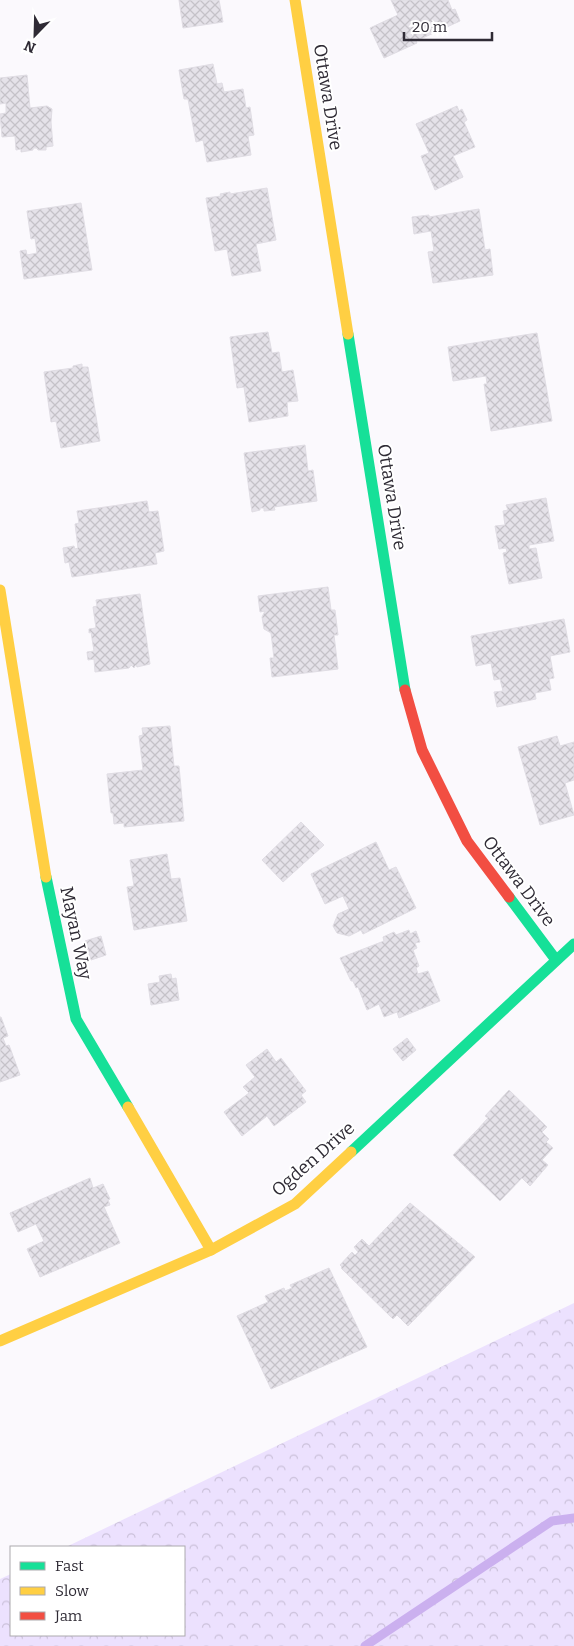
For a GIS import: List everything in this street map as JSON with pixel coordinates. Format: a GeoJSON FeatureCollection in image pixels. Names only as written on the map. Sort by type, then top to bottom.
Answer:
{"type":"FeatureCollection","features":[{"type":"Feature","properties":{"kind":"street","name":"Ottawa Drive"},"geometry":{"type":"LineString","coordinates":[[295,0],[405,690],[422,750],[467,841],[556,960]]}},
{"type":"Feature","properties":{"kind":"street","name":"Mayan Way"},"geometry":{"type":"LineString","coordinates":[[0,590],[50,900],[76,1019],[211,1250]]}},
{"type":"Feature","properties":{"kind":"street","name":"Ogden Drive"},"geometry":{"type":"LineString","coordinates":[[0,1341],[211,1250],[295,1204],[574,944]]}},
{"type":"Feature","properties":{"kind":"green space"},"geometry":{"type":"Polygon","coordinates":[[[574,1303],[574,1646],[0,1646],[0,1579],[10,1574],[10,1636],[185,1636],[185,1546],[68,1546],[574,1303]]]}},
{"type":"Feature","properties":{"kind":"building"},"geometry":{"type":"Polygon","coordinates":[[[179,0],[219,0],[223,22],[183,28],[179,0]]]}},
{"type":"Feature","properties":{"kind":"building"},"geometry":{"type":"Polygon","coordinates":[[[391,0],[448,0],[452,10],[455,9],[460,21],[384,58],[370,28],[398,15],[391,0]]]}},
{"type":"Feature","properties":{"kind":"building"},"geometry":{"type":"Polygon","coordinates":[[[213,64],[217,84],[222,83],[224,92],[243,89],[246,108],[250,107],[254,135],[248,136],[251,155],[207,162],[203,140],[196,142],[188,99],[184,99],[179,70],[213,64]]]}},
{"type":"Feature","properties":{"kind":"building"},"geometry":{"type":"Polygon","coordinates":[[[27,75],[30,108],[47,106],[52,109],[53,146],[46,147],[46,150],[33,148],[33,150],[21,152],[21,149],[16,150],[15,136],[2,137],[0,114],[6,113],[6,103],[0,104],[0,78],[27,75]]]}},
{"type":"Feature","properties":{"kind":"building"},"geometry":{"type":"Polygon","coordinates":[[[457,106],[459,111],[462,109],[467,120],[464,122],[475,147],[453,156],[463,177],[435,190],[421,156],[429,153],[416,124],[457,106]]]}},
{"type":"Feature","properties":{"kind":"building"},"geometry":{"type":"Polygon","coordinates":[[[267,188],[276,240],[256,244],[261,271],[232,276],[227,249],[215,251],[206,198],[221,196],[220,194],[230,192],[230,194],[267,188]]]}},
{"type":"Feature","properties":{"kind":"building"},"geometry":{"type":"Polygon","coordinates":[[[81,203],[92,270],[24,279],[20,251],[26,250],[27,255],[37,253],[35,238],[31,239],[27,211],[81,203]]]}},
{"type":"Feature","properties":{"kind":"building"},"geometry":{"type":"Polygon","coordinates":[[[479,209],[485,250],[490,249],[493,275],[433,283],[428,252],[434,251],[431,231],[414,234],[412,217],[429,215],[429,217],[479,209]]]}},
{"type":"Feature","properties":{"kind":"building"},"geometry":{"type":"Polygon","coordinates":[[[268,332],[272,353],[279,352],[282,372],[293,370],[298,401],[287,402],[288,416],[249,422],[244,387],[237,388],[230,337],[268,332]]]}},
{"type":"Feature","properties":{"kind":"building"},"geometry":{"type":"Polygon","coordinates":[[[537,333],[552,421],[491,431],[484,384],[487,384],[486,376],[453,381],[448,347],[537,333]]]}},
{"type":"Feature","properties":{"kind":"building"},"geometry":{"type":"Polygon","coordinates":[[[82,364],[82,367],[88,367],[100,441],[61,448],[56,421],[51,422],[44,372],[73,368],[73,366],[82,364]]]}},
{"type":"Feature","properties":{"kind":"building"},"geometry":{"type":"Polygon","coordinates":[[[305,445],[308,471],[313,470],[317,501],[274,507],[275,510],[264,511],[264,508],[260,508],[260,510],[252,512],[244,453],[305,445]]]}},
{"type":"Feature","properties":{"kind":"building"},"geometry":{"type":"Polygon","coordinates":[[[546,498],[554,541],[529,545],[529,549],[536,548],[542,578],[509,584],[503,553],[507,552],[506,548],[499,549],[495,526],[505,525],[503,511],[508,510],[506,505],[546,498]]]}},
{"type":"Feature","properties":{"kind":"building"},"geometry":{"type":"Polygon","coordinates":[[[147,501],[149,512],[158,511],[164,551],[155,553],[157,564],[72,577],[69,562],[65,563],[63,548],[74,546],[75,549],[78,548],[75,524],[79,523],[77,511],[147,501]]]}},
{"type":"Feature","properties":{"kind":"building"},"geometry":{"type":"Polygon","coordinates":[[[328,587],[331,610],[335,610],[338,635],[334,635],[338,669],[272,677],[270,658],[274,658],[271,633],[264,629],[262,617],[265,611],[260,612],[258,596],[328,587]]]}},
{"type":"Feature","properties":{"kind":"building"},"geometry":{"type":"Polygon","coordinates":[[[140,594],[150,664],[137,667],[136,665],[134,668],[131,665],[129,668],[95,672],[94,659],[88,660],[87,652],[94,651],[89,629],[96,628],[93,607],[97,606],[96,600],[140,594]]]}},
{"type":"Feature","properties":{"kind":"building"},"geometry":{"type":"Polygon","coordinates":[[[564,619],[570,652],[550,656],[554,678],[549,679],[551,690],[535,693],[536,699],[497,707],[494,692],[503,691],[500,679],[494,680],[491,663],[476,666],[471,636],[564,619]]]}},
{"type":"Feature","properties":{"kind":"building"},"geometry":{"type":"Polygon","coordinates":[[[170,726],[174,766],[179,766],[184,821],[124,827],[124,823],[114,824],[107,774],[143,770],[139,736],[143,735],[142,728],[170,726]]]}},
{"type":"Feature","properties":{"kind":"building"},"geometry":{"type":"Polygon","coordinates":[[[557,736],[560,746],[574,742],[574,780],[565,783],[574,815],[540,825],[518,747],[557,736]]]}},
{"type":"Feature","properties":{"kind":"building"},"geometry":{"type":"Polygon","coordinates":[[[301,822],[324,845],[283,882],[262,860],[301,822]]]}},
{"type":"Feature","properties":{"kind":"building"},"geometry":{"type":"Polygon","coordinates":[[[376,842],[389,870],[396,867],[416,908],[363,934],[361,930],[349,936],[337,933],[333,926],[338,914],[349,909],[343,896],[325,904],[311,874],[376,842]]]}},
{"type":"Feature","properties":{"kind":"building"},"geometry":{"type":"Polygon","coordinates":[[[167,854],[171,879],[180,878],[187,921],[134,930],[127,887],[134,886],[130,860],[167,854]]]}},
{"type":"Feature","properties":{"kind":"building"},"geometry":{"type":"Polygon","coordinates":[[[409,930],[410,934],[416,931],[420,942],[415,943],[417,948],[413,950],[419,966],[416,968],[418,974],[428,971],[440,1001],[399,1018],[397,1012],[384,1017],[379,1004],[367,1010],[358,987],[356,988],[353,981],[351,981],[340,958],[384,941],[383,937],[394,932],[396,935],[409,930]]]}},
{"type":"Feature","properties":{"kind":"building"},"geometry":{"type":"Polygon","coordinates":[[[101,936],[106,955],[91,960],[85,941],[101,936]]]}},
{"type":"Feature","properties":{"kind":"building"},"geometry":{"type":"Polygon","coordinates":[[[171,974],[172,979],[176,978],[179,1000],[151,1005],[148,984],[160,982],[159,976],[171,974]]]}},
{"type":"Feature","properties":{"kind":"building"},"geometry":{"type":"Polygon","coordinates":[[[0,1017],[8,1036],[3,1038],[6,1046],[9,1045],[20,1075],[0,1082],[0,1017]]]}},
{"type":"Feature","properties":{"kind":"building"},"geometry":{"type":"Polygon","coordinates":[[[407,1038],[416,1050],[403,1061],[393,1049],[407,1038]]]}},
{"type":"Feature","properties":{"kind":"building"},"geometry":{"type":"Polygon","coordinates":[[[267,1049],[276,1062],[281,1058],[306,1091],[301,1095],[306,1102],[274,1126],[267,1116],[242,1136],[224,1112],[249,1093],[243,1087],[255,1077],[246,1065],[267,1049]]]}},
{"type":"Feature","properties":{"kind":"building"},"geometry":{"type":"Polygon","coordinates":[[[509,1090],[547,1127],[542,1132],[549,1139],[546,1142],[553,1148],[542,1160],[548,1165],[530,1186],[522,1178],[500,1201],[453,1155],[488,1118],[485,1116],[509,1090]]]}},
{"type":"Feature","properties":{"kind":"building"},"geometry":{"type":"Polygon","coordinates":[[[90,1178],[93,1188],[103,1184],[110,1199],[108,1200],[110,1205],[104,1207],[120,1243],[40,1277],[27,1249],[44,1241],[36,1224],[18,1232],[10,1213],[90,1178]]]}},
{"type":"Feature","properties":{"kind":"building"},"geometry":{"type":"Polygon","coordinates":[[[410,1203],[475,1257],[408,1326],[397,1315],[393,1319],[340,1265],[352,1252],[355,1255],[358,1252],[354,1247],[362,1239],[369,1246],[410,1203]]]}},
{"type":"Feature","properties":{"kind":"building"},"geometry":{"type":"Polygon","coordinates":[[[329,1268],[367,1347],[271,1389],[237,1316],[268,1302],[265,1296],[284,1288],[285,1291],[292,1288],[290,1285],[329,1268]]]}},
{"type":"Feature","properties":{"kind":"waterway"},"geometry":{"type":"LineString","coordinates":[[365,1646],[552,1521],[574,1518]]}},
{"type":"Feature","properties":{"kind":"traffic: fast"},"geometry":{"type":"LineString","coordinates":[[348,334],[405,690]]}},
{"type":"Feature","properties":{"kind":"traffic: fast"},"geometry":{"type":"LineString","coordinates":[[46,877],[76,1019],[128,1107]]}},
{"type":"Feature","properties":{"kind":"traffic: fast"},"geometry":{"type":"LineString","coordinates":[[509,897],[556,960]]}},
{"type":"Feature","properties":{"kind":"traffic: fast"},"geometry":{"type":"LineString","coordinates":[[351,1152],[574,944]]}},
{"type":"Feature","properties":{"kind":"traffic: slow"},"geometry":{"type":"LineString","coordinates":[[295,0],[348,334]]}},
{"type":"Feature","properties":{"kind":"traffic: slow"},"geometry":{"type":"LineString","coordinates":[[0,590],[46,877]]}},
{"type":"Feature","properties":{"kind":"traffic: slow"},"geometry":{"type":"LineString","coordinates":[[128,1107],[211,1250]]}},
{"type":"Feature","properties":{"kind":"traffic: slow"},"geometry":{"type":"LineString","coordinates":[[0,1341],[211,1250],[295,1204],[351,1152]]}},
{"type":"Feature","properties":{"kind":"traffic: jam"},"geometry":{"type":"LineString","coordinates":[[405,690],[422,750],[467,841],[509,897]]}}]}
